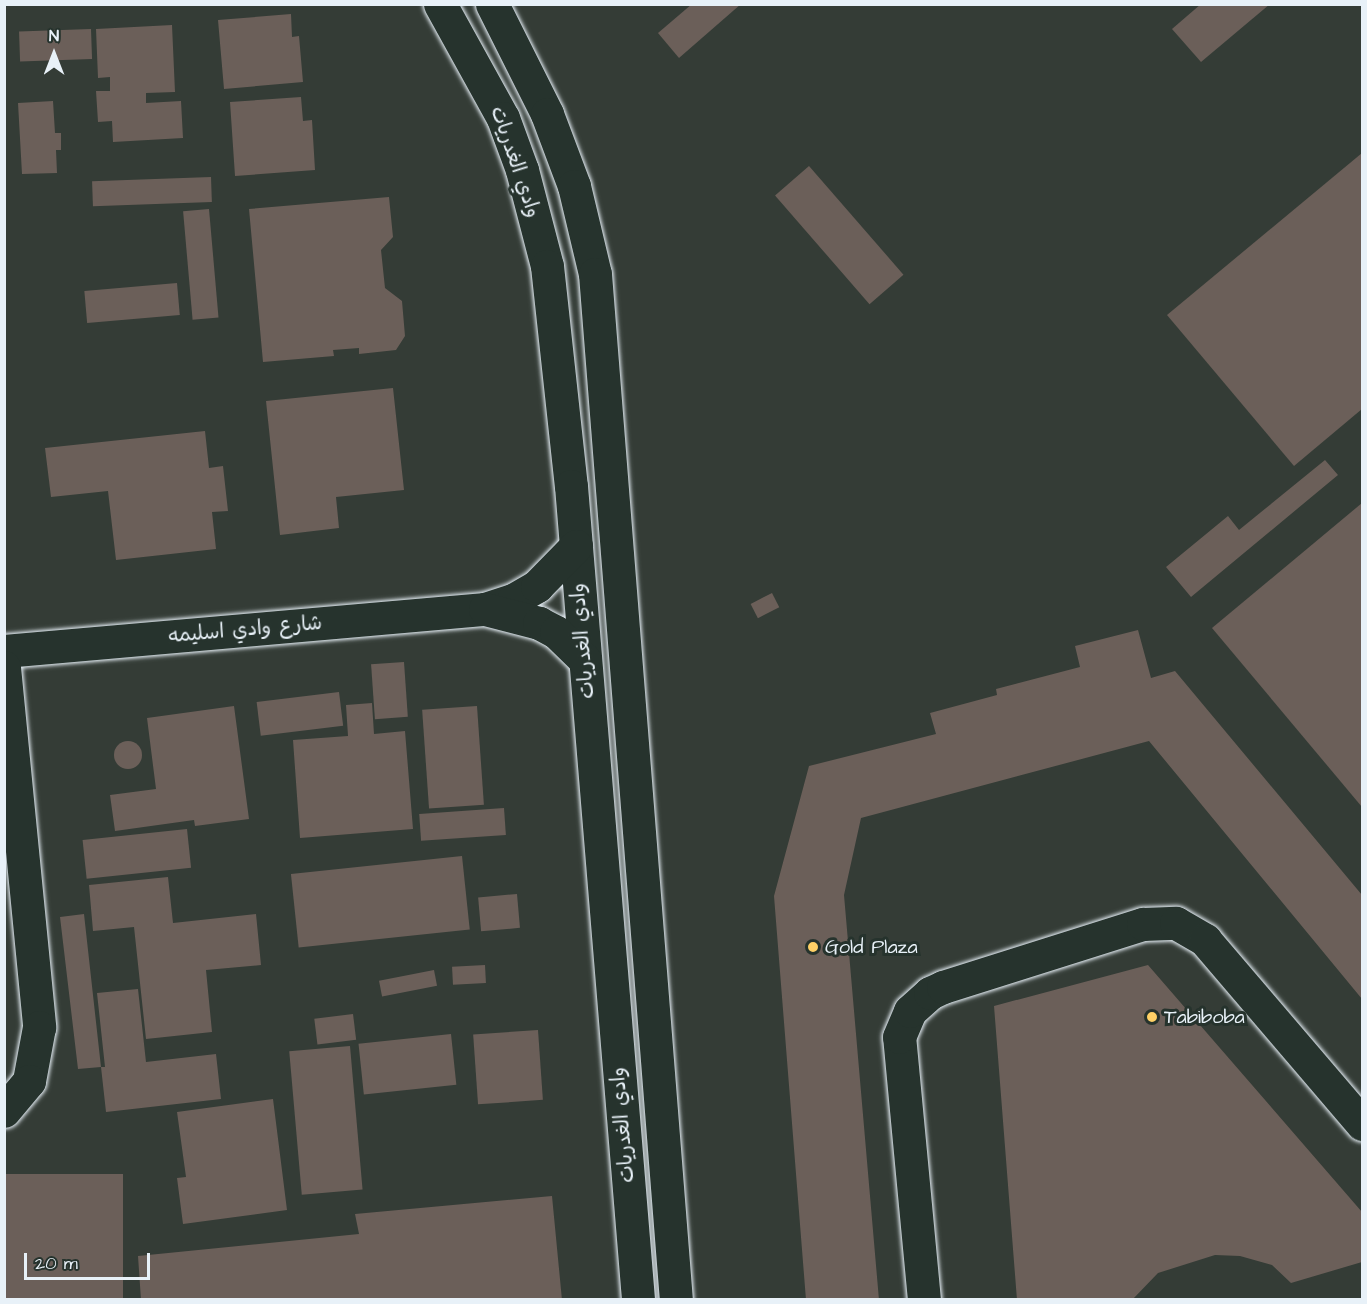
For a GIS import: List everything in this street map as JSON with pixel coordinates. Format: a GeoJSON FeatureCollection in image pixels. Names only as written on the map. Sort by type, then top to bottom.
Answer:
{"type":"FeatureCollection","features":[{"type":"Feature","properties":{"kind":"street","name":"وادي الغدريات"},"geometry":{"type":"LineString","coordinates":[[440,4],[478,68],[503,118],[536,218],[547,266],[576,546],[638,1299]]}},
{"type":"Feature","properties":{"kind":"street","name":"وادي الغدريات"},"geometry":{"type":"LineString","coordinates":[[492,4],[551,125],[574,186],[595,274],[676,1299]]}},
{"type":"Feature","properties":{"kind":"street","name":"شارع وادي اسليمه"},"geometry":{"type":"LineString","coordinates":[[4,651],[486,609],[513,600],[537,586],[576,546]]}},
{"type":"Feature","properties":{"kind":"street","name":"شارع وادي اسليمه"},"geometry":{"type":"LineString","coordinates":[[486,609],[539,623],[556,632],[585,660]]}},
{"type":"Feature","properties":{"kind":"street"},"geometry":{"type":"LineString","coordinates":[[4,667],[39,1027],[29,1081],[4,1111]]}},
{"type":"Feature","properties":{"kind":"street"},"geometry":{"type":"LineString","coordinates":[[924,1299],[899,1037],[910,1011],[930,993],[943,987],[1143,924],[1176,923],[1205,940],[1362,1124]]}},
{"type":"Feature","properties":{"kind":"building"},"geometry":{"type":"Polygon","coordinates":[[[692,4],[741,4],[679,58],[658,33],[692,4]]]}},
{"type":"Feature","properties":{"kind":"building"},"geometry":{"type":"Polygon","coordinates":[[[1201,4],[1270,4],[1201,62],[1172,29],[1201,4]]]}},
{"type":"Feature","properties":{"kind":"building"},"geometry":{"type":"Polygon","coordinates":[[[291,14],[292,37],[299,36],[303,82],[224,89],[218,20],[291,14]]]}},
{"type":"Feature","properties":{"kind":"building"},"geometry":{"type":"Polygon","coordinates":[[[172,25],[175,92],[146,93],[146,103],[181,101],[183,138],[113,142],[112,121],[98,122],[96,91],[110,91],[110,77],[98,78],[96,29],[172,25]]]}},
{"type":"Feature","properties":{"kind":"building"},"geometry":{"type":"Polygon","coordinates":[[[91,29],[92,59],[20,61],[19,32],[91,29]]]}},
{"type":"Feature","properties":{"kind":"building"},"geometry":{"type":"Polygon","coordinates":[[[301,97],[303,121],[312,120],[315,170],[235,176],[230,102],[301,97]]]}},
{"type":"Feature","properties":{"kind":"building"},"geometry":{"type":"Polygon","coordinates":[[[53,101],[55,133],[61,133],[61,150],[56,150],[57,173],[22,174],[18,103],[53,101]]]}},
{"type":"Feature","properties":{"kind":"building"},"geometry":{"type":"Polygon","coordinates":[[[1362,153],[1362,409],[1294,466],[1167,315],[1362,153]]]}},
{"type":"Feature","properties":{"kind":"building"},"geometry":{"type":"Polygon","coordinates":[[[809,166],[903,275],[870,304],[775,196],[809,166]]]}},
{"type":"Feature","properties":{"kind":"building"},"geometry":{"type":"Polygon","coordinates":[[[211,177],[212,202],[93,206],[92,181],[211,177]]]}},
{"type":"Feature","properties":{"kind":"building"},"geometry":{"type":"Polygon","coordinates":[[[389,197],[393,237],[381,250],[385,288],[402,301],[405,336],[396,350],[359,354],[359,348],[333,350],[334,356],[263,362],[249,209],[389,197]]]}},
{"type":"Feature","properties":{"kind":"building"},"geometry":{"type":"Polygon","coordinates":[[[209,209],[218,318],[193,320],[183,211],[209,209]]]}},
{"type":"Feature","properties":{"kind":"building"},"geometry":{"type":"Polygon","coordinates":[[[177,283],[180,315],[87,323],[84,291],[177,283]]]}},
{"type":"Feature","properties":{"kind":"building"},"geometry":{"type":"Polygon","coordinates":[[[393,388],[404,490],[336,497],[339,528],[280,535],[266,401],[393,388]]]}},
{"type":"Feature","properties":{"kind":"building"},"geometry":{"type":"Polygon","coordinates":[[[205,431],[209,468],[223,466],[228,511],[212,512],[216,549],[116,560],[108,491],[51,497],[45,448],[205,431]]]}},
{"type":"Feature","properties":{"kind":"building"},"geometry":{"type":"Polygon","coordinates":[[[1325,460],[1338,475],[1191,597],[1166,567],[1228,516],[1239,530],[1325,460]]]}},
{"type":"Feature","properties":{"kind":"building"},"geometry":{"type":"Polygon","coordinates":[[[1362,503],[1362,807],[1212,628],[1362,503]]]}},
{"type":"Feature","properties":{"kind":"building"},"geometry":{"type":"Polygon","coordinates":[[[772,593],[779,607],[758,618],[751,604],[772,593]]]}},
{"type":"Feature","properties":{"kind":"building","name":"Gold Plaza"},"geometry":{"type":"Polygon","coordinates":[[[1138,630],[1151,678],[1175,671],[1362,895],[1362,999],[1149,741],[861,818],[844,895],[879,1300],[806,1300],[774,896],[809,766],[936,734],[930,713],[997,695],[996,689],[1080,667],[1075,646],[1138,630]]]}},
{"type":"Feature","properties":{"kind":"building"},"geometry":{"type":"Polygon","coordinates":[[[404,662],[408,717],[375,719],[371,664],[404,662]]]}},
{"type":"Feature","properties":{"kind":"building"},"geometry":{"type":"Polygon","coordinates":[[[339,692],[343,726],[261,736],[257,702],[339,692]]]}},
{"type":"Feature","properties":{"kind":"building"},"geometry":{"type":"Polygon","coordinates":[[[372,703],[374,734],[405,731],[413,829],[300,838],[293,740],[348,736],[346,705],[372,703]]]}},
{"type":"Feature","properties":{"kind":"building"},"geometry":{"type":"Polygon","coordinates":[[[234,706],[249,819],[195,826],[194,820],[115,831],[110,795],[156,789],[147,718],[234,706]]]}},
{"type":"Feature","properties":{"kind":"building"},"geometry":{"type":"Polygon","coordinates":[[[477,706],[484,805],[429,809],[422,710],[477,706]]]}},
{"type":"Feature","properties":{"kind":"building"},"geometry":{"type":"Polygon","coordinates":[[[128,741],[138,745],[142,755],[138,765],[128,769],[118,765],[114,755],[118,745],[128,741]]]}},
{"type":"Feature","properties":{"kind":"building"},"geometry":{"type":"Polygon","coordinates":[[[504,808],[506,835],[421,841],[419,814],[504,808]]]}},
{"type":"Feature","properties":{"kind":"building"},"geometry":{"type":"Polygon","coordinates":[[[187,829],[191,868],[87,879],[83,840],[187,829]]]}},
{"type":"Feature","properties":{"kind":"building"},"geometry":{"type":"Polygon","coordinates":[[[462,856],[470,930],[299,948],[291,874],[462,856]]]}},
{"type":"Feature","properties":{"kind":"building"},"geometry":{"type":"Polygon","coordinates":[[[168,877],[173,923],[256,914],[261,965],[206,970],[212,1032],[146,1039],[134,927],[93,931],[89,885],[168,877]]]}},
{"type":"Feature","properties":{"kind":"building"},"geometry":{"type":"Polygon","coordinates":[[[517,894],[520,928],[481,931],[478,897],[517,894]]]}},
{"type":"Feature","properties":{"kind":"building"},"geometry":{"type":"Polygon","coordinates":[[[84,914],[101,1067],[78,1069],[60,917],[84,914]]]}},
{"type":"Feature","properties":{"kind":"building"},"geometry":{"type":"Polygon","coordinates":[[[485,965],[486,983],[453,985],[452,967],[485,965]]]}},
{"type":"Feature","properties":{"kind":"building"},"geometry":{"type":"Polygon","coordinates":[[[1148,965],[1362,1212],[1362,1262],[1291,1283],[1272,1265],[1240,1256],[1215,1255],[1158,1273],[1132,1300],[1017,1300],[994,1006],[1148,965]]]}},
{"type":"Feature","properties":{"kind":"building"},"geometry":{"type":"Polygon","coordinates":[[[434,970],[437,986],[382,996],[379,981],[434,970]]]}},
{"type":"Feature","properties":{"kind":"building"},"geometry":{"type":"Polygon","coordinates":[[[138,989],[146,1062],[216,1054],[221,1099],[106,1112],[101,1067],[105,1067],[97,993],[138,989]]]}},
{"type":"Feature","properties":{"kind":"building"},"geometry":{"type":"Polygon","coordinates":[[[353,1014],[356,1040],[317,1045],[314,1019],[353,1014]]]}},
{"type":"Feature","properties":{"kind":"building"},"geometry":{"type":"Polygon","coordinates":[[[538,1030],[543,1100],[478,1104],[473,1035],[538,1030]]]}},
{"type":"Feature","properties":{"kind":"building"},"geometry":{"type":"Polygon","coordinates":[[[451,1034],[456,1085],[364,1094],[359,1044],[451,1034]]]}},
{"type":"Feature","properties":{"kind":"building"},"geometry":{"type":"Polygon","coordinates":[[[350,1046],[363,1189],[302,1195],[289,1051],[350,1046]]]}},
{"type":"Feature","properties":{"kind":"building"},"geometry":{"type":"Polygon","coordinates":[[[273,1099],[287,1210],[183,1224],[177,1178],[186,1177],[177,1112],[273,1099]]]}},
{"type":"Feature","properties":{"kind":"building"},"geometry":{"type":"Polygon","coordinates":[[[4,1174],[123,1174],[123,1300],[4,1300],[4,1174]]]}},
{"type":"Feature","properties":{"kind":"building"},"geometry":{"type":"Polygon","coordinates":[[[552,1196],[562,1300],[141,1300],[138,1256],[359,1234],[355,1214],[552,1196]]]}},
{"type":"Feature","properties":{"kind":"place","name":"Gold Plaza"},"geometry":{"type":"Point","coordinates":[813,947]}},
{"type":"Feature","properties":{"kind":"place","name":"Tabiboba"},"geometry":{"type":"Point","coordinates":[1152,1017]}}]}
